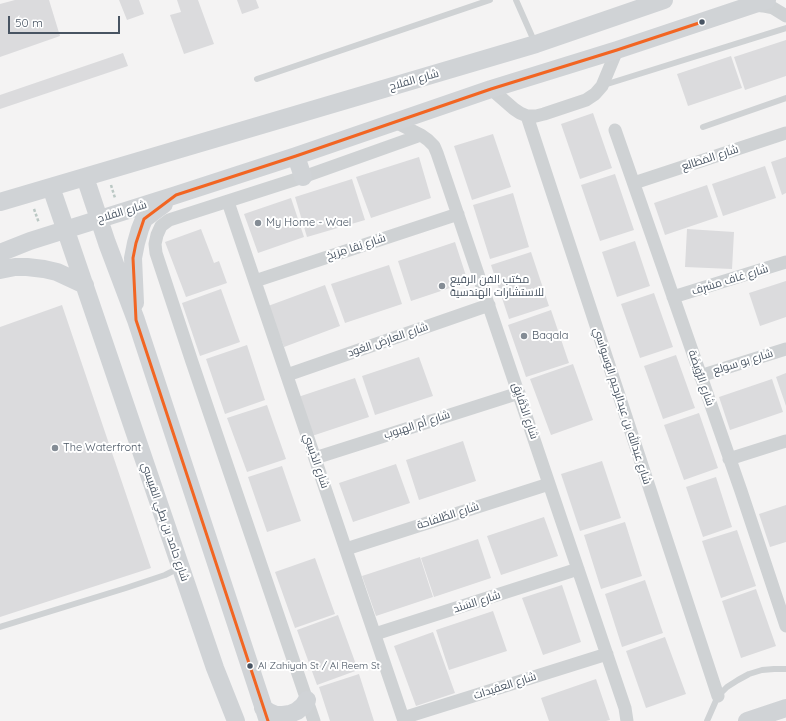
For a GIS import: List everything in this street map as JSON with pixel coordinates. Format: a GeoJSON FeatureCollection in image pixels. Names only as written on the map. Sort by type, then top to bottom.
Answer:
{"type":"FeatureCollection","features":[{"type":"Feature","properties":{"kind":"main road","name":"شارع الفلاح"},"geometry":{"type":"LineString","coordinates":[[0,202],[536,44],[664,0]]}},
{"type":"Feature","properties":{"kind":"main road","name":"شارع الفلاح"},"geometry":{"type":"LineString","coordinates":[[0,253],[30,241],[296,156],[491,89],[617,50],[761,2]]}},
{"type":"Feature","properties":{"kind":"main road"},"geometry":{"type":"LineString","coordinates":[[296,156],[303,177]]}},
{"type":"Feature","properties":{"kind":"main road"},"geometry":{"type":"LineString","coordinates":[[85,177],[136,320],[265,714],[269,712],[283,715],[290,714],[297,711],[307,700]]}},
{"type":"Feature","properties":{"kind":"main road","name":"شارع حامد بن بطي القبيسي"},"geometry":{"type":"LineString","coordinates":[[51,187],[215,668],[236,721]]}},
{"type":"Feature","properties":{"kind":"main road"},"geometry":{"type":"LineString","coordinates":[[136,320],[133,258],[140,229],[144,219],[176,195]]}},
{"type":"Feature","properties":{"kind":"main road"},"geometry":{"type":"LineString","coordinates":[[0,270],[15,267],[44,268],[57,272],[85,285]]}},
{"type":"Feature","properties":{"kind":"main road"},"geometry":{"type":"LineString","coordinates":[[215,668],[230,721]]}},
{"type":"Feature","properties":{"kind":"main road"},"geometry":{"type":"LineString","coordinates":[[747,721],[786,708]]}},
{"type":"Feature","properties":{"kind":"street"},"geometry":{"type":"LineString","coordinates":[[761,2],[763,6],[773,8],[786,16]]}},
{"type":"Feature","properties":{"kind":"street"},"geometry":{"type":"LineString","coordinates":[[491,89],[520,113],[527,116],[544,114],[586,100],[595,94],[602,86],[617,50]]}},
{"type":"Feature","properties":{"kind":"street","name":"شارع عبدالله بن عبدالرحيم الوسواسي"},"geometry":{"type":"LineString","coordinates":[[527,116],[718,696]]}},
{"type":"Feature","properties":{"kind":"street","name":"شارع الدَّقَايِق"},"geometry":{"type":"LineString","coordinates":[[395,122],[428,140],[434,146],[437,153],[607,654],[625,708],[627,721]]}},
{"type":"Feature","properties":{"kind":"street","name":"شارع الرُّوَيضَة"},"geometry":{"type":"LineString","coordinates":[[615,130],[729,459],[781,596],[786,626]]}},
{"type":"Feature","properties":{"kind":"street","name":"شارع المَطَالِع"},"geometry":{"type":"LineString","coordinates":[[634,183],[786,133]]}},
{"type":"Feature","properties":{"kind":"street"},"geometry":{"type":"LineString","coordinates":[[314,721],[156,253],[157,235],[161,226],[169,220],[303,177],[421,135]]}},
{"type":"Feature","properties":{"kind":"street","name":"شارع الدِّبسِي"},"geometry":{"type":"LineString","coordinates":[[228,202],[404,720]]}},
{"type":"Feature","properties":{"kind":"street","name":"شارع نِقا مِرَيخ"},"geometry":{"type":"LineString","coordinates":[[255,280],[458,214]]}},
{"type":"Feature","properties":{"kind":"street","name":"شارع غاف مشرِف"},"geometry":{"type":"LineString","coordinates":[[673,297],[786,262]]}},
{"type":"Feature","properties":{"kind":"street","name":"شارع العارِض العُود"},"geometry":{"type":"LineString","coordinates":[[287,375],[489,305]]}},
{"type":"Feature","properties":{"kind":"street","name":"شارع بو سولع"},"geometry":{"type":"LineString","coordinates":[[700,376],[786,349]]}},
{"type":"Feature","properties":{"kind":"street","name":"شارع أم الهبوب"},"geometry":{"type":"LineString","coordinates":[[315,458],[519,393]]}},
{"type":"Feature","properties":{"kind":"street"},"geometry":{"type":"LineString","coordinates":[[729,459],[786,441]]}},
{"type":"Feature","properties":{"kind":"street","name":"شارع الطِّلفاحة"},"geometry":{"type":"LineString","coordinates":[[346,549],[549,484]]}},
{"type":"Feature","properties":{"kind":"street","name":"شارع السَنَد"},"geometry":{"type":"LineString","coordinates":[[375,634],[578,569]]}},
{"type":"Feature","properties":{"kind":"street","name":"شارع العقيدات"},"geometry":{"type":"LineString","coordinates":[[404,720],[607,654]]}},
{"type":"Feature","properties":{"kind":"lane"},"geometry":{"type":"LineString","coordinates":[[257,79],[478,2],[490,0]]}},
{"type":"Feature","properties":{"kind":"lane"},"geometry":{"type":"LineString","coordinates":[[516,0],[536,44]]}},
{"type":"Feature","properties":{"kind":"lane"},"geometry":{"type":"LineString","coordinates":[[602,86],[786,28]]}},
{"type":"Feature","properties":{"kind":"lane"},"geometry":{"type":"LineString","coordinates":[[703,127],[786,98]]}},
{"type":"Feature","properties":{"kind":"lane"},"geometry":{"type":"LineString","coordinates":[[0,627],[132,586],[181,568]]}},
{"type":"Feature","properties":{"kind":"lane"},"geometry":{"type":"LineString","coordinates":[[707,721],[718,696],[727,687],[749,674],[762,670],[786,669]]}},
{"type":"Feature","properties":{"kind":"building"},"geometry":{"type":"Polygon","coordinates":[[[15,0],[49,0],[60,36],[0,57],[0,4],[15,0]]]}},
{"type":"Feature","properties":{"kind":"building"},"geometry":{"type":"Polygon","coordinates":[[[119,0],[139,0],[144,14],[127,20],[119,0]]]}},
{"type":"Feature","properties":{"kind":"building"},"geometry":{"type":"Polygon","coordinates":[[[177,0],[198,0],[214,44],[184,54],[170,15],[181,12],[177,0]]]}},
{"type":"Feature","properties":{"kind":"building"},"geometry":{"type":"Polygon","coordinates":[[[237,0],[256,0],[259,8],[242,14],[237,0]]]}},
{"type":"Feature","properties":{"kind":"building"},"geometry":{"type":"Polygon","coordinates":[[[786,40],[786,76],[745,90],[734,57],[786,40]]]}},
{"type":"Feature","properties":{"kind":"building"},"geometry":{"type":"Polygon","coordinates":[[[123,53],[128,66],[0,109],[0,95],[123,53]]]}},
{"type":"Feature","properties":{"kind":"building"},"geometry":{"type":"Polygon","coordinates":[[[731,56],[742,88],[688,106],[677,74],[731,56]]]}},
{"type":"Feature","properties":{"kind":"building"},"geometry":{"type":"Polygon","coordinates":[[[593,113],[612,168],[580,179],[561,124],[593,113]]]}},
{"type":"Feature","properties":{"kind":"building"},"geometry":{"type":"Polygon","coordinates":[[[493,134],[511,187],[472,200],[454,146],[493,134]]]}},
{"type":"Feature","properties":{"kind":"building"},"geometry":{"type":"Polygon","coordinates":[[[419,157],[431,198],[371,218],[356,177],[419,157]]]}},
{"type":"Feature","properties":{"kind":"building"},"geometry":{"type":"Polygon","coordinates":[[[786,157],[786,193],[782,195],[771,162],[786,157]]]}},
{"type":"Feature","properties":{"kind":"building"},"geometry":{"type":"Polygon","coordinates":[[[765,166],[776,198],[723,216],[712,184],[765,166]]]}},
{"type":"Feature","properties":{"kind":"building"},"geometry":{"type":"Polygon","coordinates":[[[615,174],[634,230],[600,241],[581,185],[615,174]]]}},
{"type":"Feature","properties":{"kind":"building"},"geometry":{"type":"Polygon","coordinates":[[[352,179],[365,220],[307,237],[295,197],[352,179]]]}},
{"type":"Feature","properties":{"kind":"building"},"geometry":{"type":"Polygon","coordinates":[[[707,185],[718,217],[665,235],[654,203],[707,185]]]}},
{"type":"Feature","properties":{"kind":"building"},"geometry":{"type":"Polygon","coordinates":[[[513,193],[529,247],[490,259],[473,205],[513,193]]]}},
{"type":"Feature","properties":{"kind":"building"},"geometry":{"type":"Polygon","coordinates":[[[291,198],[304,237],[258,253],[244,214],[291,198]]]}},
{"type":"Feature","properties":{"kind":"building"},"geometry":{"type":"Polygon","coordinates":[[[201,229],[214,263],[219,261],[227,283],[186,297],[165,242],[201,229]]]}},
{"type":"Feature","properties":{"kind":"building"},"geometry":{"type":"Polygon","coordinates":[[[687,229],[734,232],[732,269],[685,267],[687,229]]]}},
{"type":"Feature","properties":{"kind":"building"},"geometry":{"type":"Polygon","coordinates":[[[635,241],[650,286],[617,297],[602,252],[635,241]]]}},
{"type":"Feature","properties":{"kind":"building"},"geometry":{"type":"Polygon","coordinates":[[[455,242],[468,282],[411,301],[398,261],[455,242]]]}},
{"type":"Feature","properties":{"kind":"building"},"geometry":{"type":"Polygon","coordinates":[[[531,252],[549,306],[509,319],[491,265],[531,252]]]}},
{"type":"Feature","properties":{"kind":"building"},"geometry":{"type":"Polygon","coordinates":[[[389,265],[402,304],[345,323],[331,284],[389,265]]]}},
{"type":"Feature","properties":{"kind":"building"},"geometry":{"type":"Polygon","coordinates":[[[786,281],[786,317],[760,326],[749,293],[786,281]]]}},
{"type":"Feature","properties":{"kind":"building"},"geometry":{"type":"Polygon","coordinates":[[[325,285],[340,326],[284,347],[268,306],[325,285]]]}},
{"type":"Feature","properties":{"kind":"building"},"geometry":{"type":"Polygon","coordinates":[[[221,289],[240,342],[200,356],[182,303],[221,289]]]}},
{"type":"Feature","properties":{"kind":"building"},"geometry":{"type":"Polygon","coordinates":[[[654,293],[673,347],[640,358],[621,304],[654,293]]]}},
{"type":"Feature","properties":{"kind":"building","name":"The Waterfront"},"geometry":{"type":"Polygon","coordinates":[[[62,305],[151,568],[0,617],[0,327],[62,305]]]}},
{"type":"Feature","properties":{"kind":"building"},"geometry":{"type":"Polygon","coordinates":[[[551,310],[569,363],[526,377],[508,325],[551,310]]]}},
{"type":"Feature","properties":{"kind":"building"},"geometry":{"type":"Polygon","coordinates":[[[247,345],[265,400],[225,414],[206,359],[247,345]]]}},
{"type":"Feature","properties":{"kind":"building"},"geometry":{"type":"Polygon","coordinates":[[[676,355],[695,408],[663,419],[644,366],[676,355]]]}},
{"type":"Feature","properties":{"kind":"building"},"geometry":{"type":"Polygon","coordinates":[[[419,357],[433,396],[375,415],[362,376],[419,357]]]}},
{"type":"Feature","properties":{"kind":"building"},"geometry":{"type":"Polygon","coordinates":[[[573,364],[593,420],[551,435],[530,379],[573,364]]]}},
{"type":"Feature","properties":{"kind":"building"},"geometry":{"type":"Polygon","coordinates":[[[786,373],[786,406],[776,377],[786,373]]]}},
{"type":"Feature","properties":{"kind":"building"},"geometry":{"type":"Polygon","coordinates":[[[355,378],[369,417],[312,436],[298,397],[355,378]]]}},
{"type":"Feature","properties":{"kind":"building"},"geometry":{"type":"Polygon","coordinates":[[[772,379],[783,412],[730,430],[719,397],[772,379]]]}},
{"type":"Feature","properties":{"kind":"building"},"geometry":{"type":"Polygon","coordinates":[[[267,405],[286,459],[247,472],[227,418],[267,405]]]}},
{"type":"Feature","properties":{"kind":"building"},"geometry":{"type":"Polygon","coordinates":[[[699,413],[718,468],[684,480],[664,425],[699,413]]]}},
{"type":"Feature","properties":{"kind":"building"},"geometry":{"type":"Polygon","coordinates":[[[463,441],[476,481],[419,500],[406,460],[463,441]]]}},
{"type":"Feature","properties":{"kind":"building"},"geometry":{"type":"Polygon","coordinates":[[[602,461],[621,518],[580,531],[561,474],[602,461]]]}},
{"type":"Feature","properties":{"kind":"building"},"geometry":{"type":"Polygon","coordinates":[[[396,464],[410,503],[353,522],[339,483],[396,464]]]}},
{"type":"Feature","properties":{"kind":"building"},"geometry":{"type":"Polygon","coordinates":[[[282,466],[301,521],[267,532],[248,477],[282,466]]]}},
{"type":"Feature","properties":{"kind":"building"},"geometry":{"type":"Polygon","coordinates":[[[716,477],[732,527],[703,537],[686,487],[716,477]]]}},
{"type":"Feature","properties":{"kind":"building"},"geometry":{"type":"Polygon","coordinates":[[[786,505],[786,542],[770,547],[759,514],[786,505]]]}},
{"type":"Feature","properties":{"kind":"building"},"geometry":{"type":"Polygon","coordinates":[[[544,517],[558,556],[501,575],[487,536],[544,517]]]}},
{"type":"Feature","properties":{"kind":"building"},"geometry":{"type":"Polygon","coordinates":[[[625,522],[642,576],[601,589],[584,535],[625,522]]]}},
{"type":"Feature","properties":{"kind":"building"},"geometry":{"type":"Polygon","coordinates":[[[737,530],[756,586],[721,598],[702,541],[737,530]]]}},
{"type":"Feature","properties":{"kind":"building"},"geometry":{"type":"Polygon","coordinates":[[[478,539],[491,578],[434,597],[421,558],[478,539]]]}},
{"type":"Feature","properties":{"kind":"building"},"geometry":{"type":"Polygon","coordinates":[[[420,557],[433,597],[376,616],[362,576],[420,557]]]}},
{"type":"Feature","properties":{"kind":"building"},"geometry":{"type":"Polygon","coordinates":[[[315,558],[335,614],[295,628],[275,572],[315,558]]]}},
{"type":"Feature","properties":{"kind":"building"},"geometry":{"type":"Polygon","coordinates":[[[645,580],[663,633],[622,647],[605,594],[645,580]]]}},
{"type":"Feature","properties":{"kind":"building"},"geometry":{"type":"Polygon","coordinates":[[[562,585],[581,642],[543,655],[522,598],[562,585]]]}},
{"type":"Feature","properties":{"kind":"building"},"geometry":{"type":"Polygon","coordinates":[[[756,589],[776,646],[741,658],[722,601],[756,589]]]}},
{"type":"Feature","properties":{"kind":"building"},"geometry":{"type":"Polygon","coordinates":[[[493,611],[507,651],[449,670],[436,630],[493,611]]]}},
{"type":"Feature","properties":{"kind":"building"},"geometry":{"type":"Polygon","coordinates":[[[338,615],[358,670],[317,685],[297,630],[338,615]]]}},
{"type":"Feature","properties":{"kind":"building"},"geometry":{"type":"Polygon","coordinates":[[[433,632],[455,693],[416,706],[394,646],[433,632]]]}},
{"type":"Feature","properties":{"kind":"building"},"geometry":{"type":"Polygon","coordinates":[[[665,637],[686,694],[646,708],[626,651],[665,637]]]}},
{"type":"Feature","properties":{"kind":"building"},"geometry":{"type":"Polygon","coordinates":[[[359,674],[374,721],[330,721],[319,687],[359,674]]]}},
{"type":"Feature","properties":{"kind":"building"},"geometry":{"type":"Polygon","coordinates":[[[596,679],[610,720],[549,721],[541,698],[596,679]]]}},
{"type":"Feature","properties":{"kind":"transit line"},"geometry":{"type":"LineString","coordinates":[[268,721],[136,320],[133,258],[144,219],[176,195],[296,156],[491,89],[702,22]]}},
{"type":"Feature","properties":{"kind":"place","name":"My Home - Wael"},"geometry":{"type":"Point","coordinates":[258,223]}},
{"type":"Feature","properties":{"kind":"place","name":"مكتب الفن الرفيع للاستشارات الهندسية"},"geometry":{"type":"Point","coordinates":[442,286]}},
{"type":"Feature","properties":{"kind":"place","name":"Baqala"},"geometry":{"type":"Point","coordinates":[524,336]}},
{"type":"Feature","properties":{"kind":"place","name":"The Waterfront"},"geometry":{"type":"Point","coordinates":[55,448]}},
{"type":"Feature","properties":{"kind":"place","name":"Al Zahiyah St / Al Reem St"},"geometry":{"type":"Point","coordinates":[250,666]}}]}
